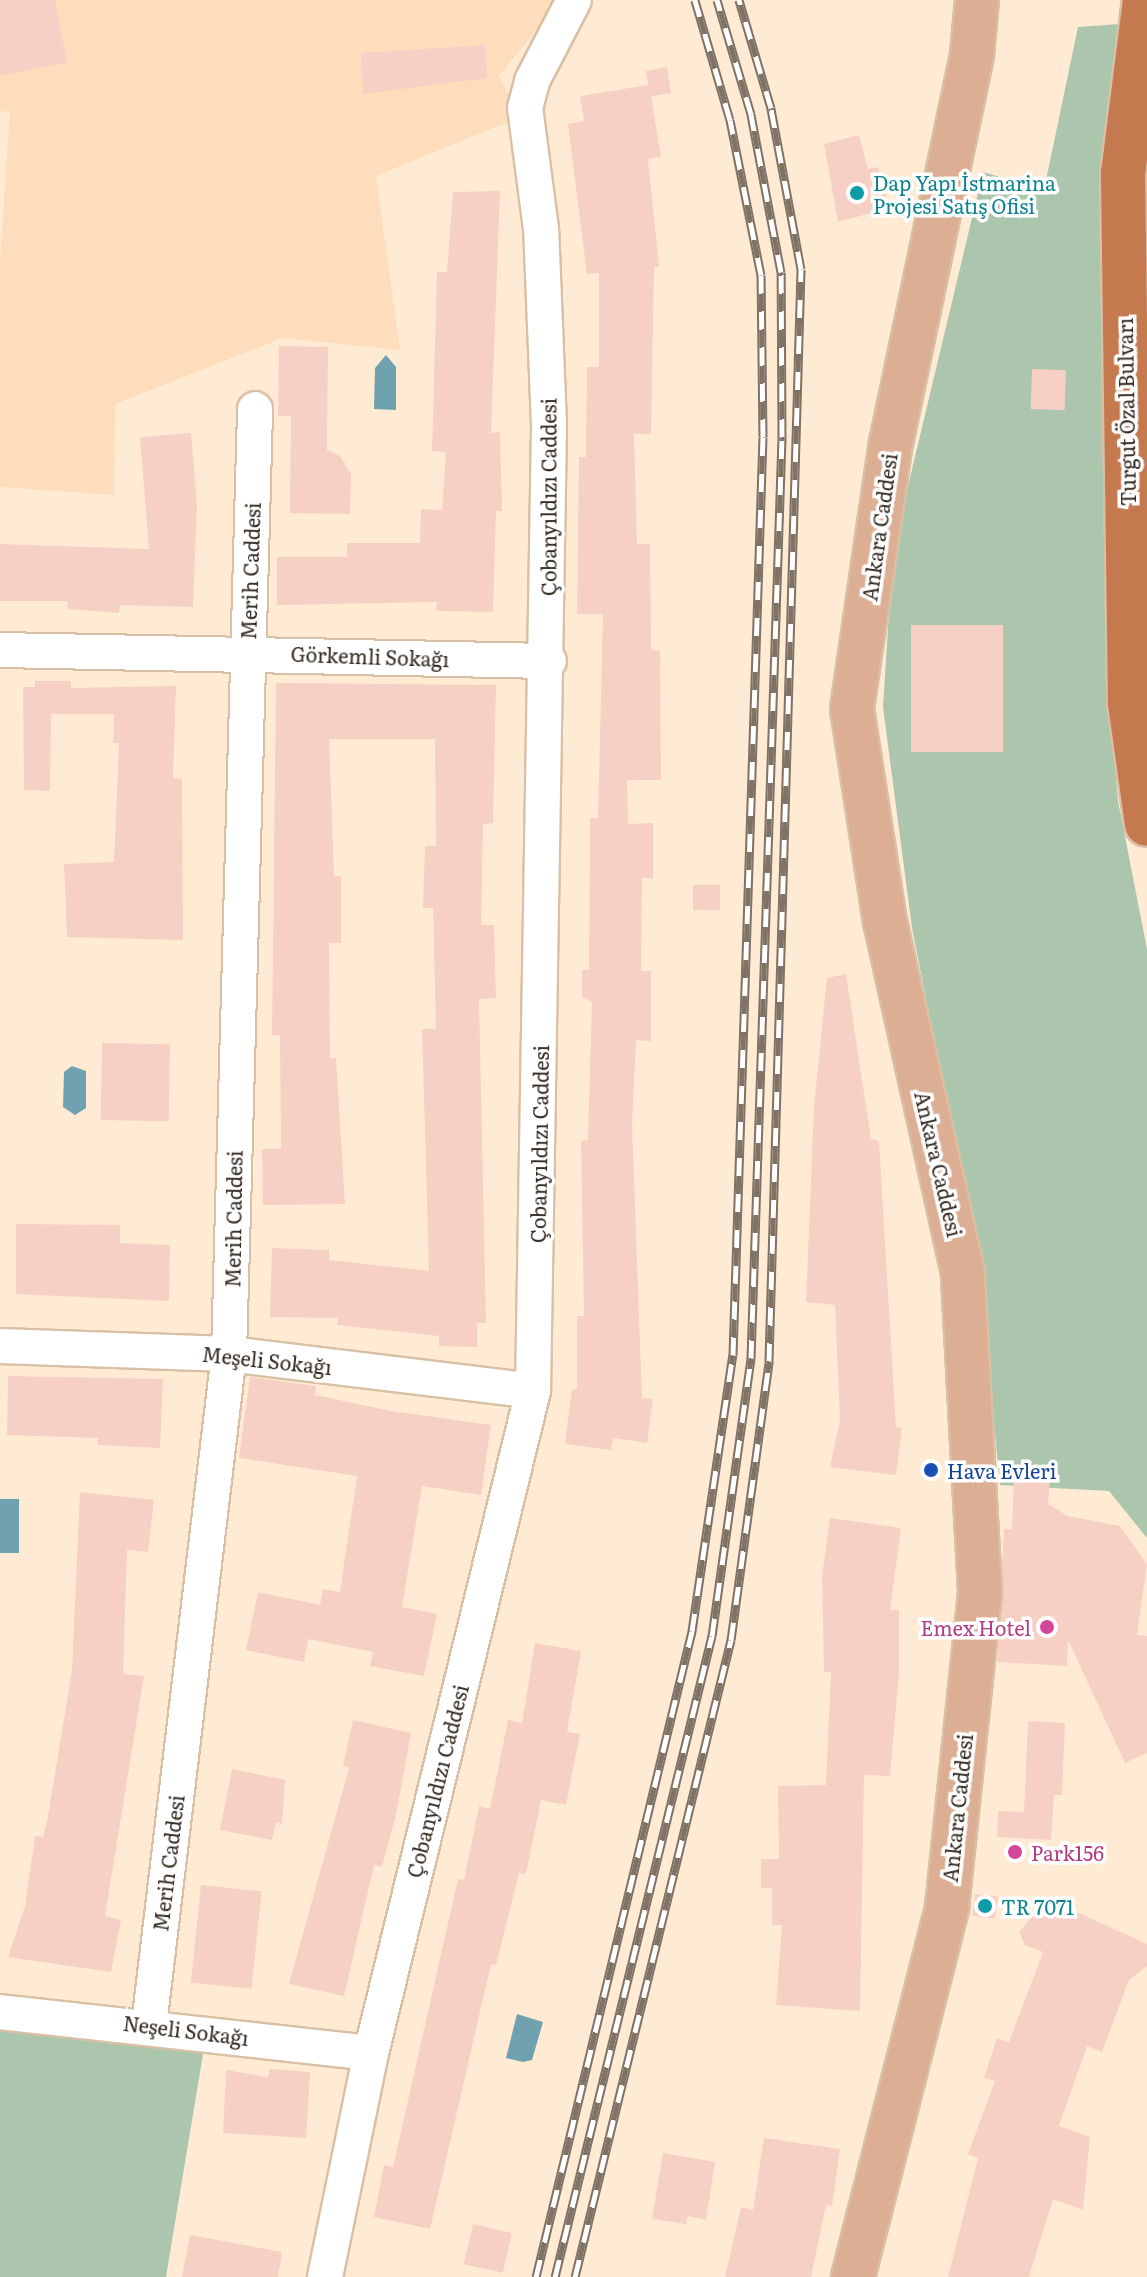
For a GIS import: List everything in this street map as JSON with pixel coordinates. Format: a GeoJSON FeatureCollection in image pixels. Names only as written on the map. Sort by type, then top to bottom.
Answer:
{"type":"FeatureCollection","features":[{"type":"Feature","properties":{"kind":"highway","name":"Turgut Özal Bulvarı"},"geometry":{"type":"LineString","coordinates":[[1145,0],[1123,174],[1130,703],[1147,824]]}},
{"type":"Feature","properties":{"kind":"main road","name":"Ankara Caddesi"},"geometry":{"type":"LineString","coordinates":[[853,2277],[947,1907],[980,1591],[963,1273],[885,922],[852,709],[891,443],[972,54],[977,0]]}},
{"type":"Feature","properties":{"kind":"main road","name":"Ankara Caddesi"},"geometry":{"type":"LineString","coordinates":[[972,54],[995,0]]}},
{"type":"Feature","properties":{"kind":"street","name":"Çobanyıldızı Caddesi"},"geometry":{"type":"LineString","coordinates":[[325,2277],[371,2053],[533,1391],[549,661],[544,290],[525,108],[532,81],[574,0]]}},
{"type":"Feature","properties":{"kind":"street","name":"Merih Caddesi"},"geometry":{"type":"LineString","coordinates":[[149,2025],[229,1354],[255,409]]}},
{"type":"Feature","properties":{"kind":"street","name":"Görkemli Sokağı"},"geometry":{"type":"LineString","coordinates":[[0,650],[247,652],[549,661]]}},
{"type":"Feature","properties":{"kind":"street","name":"Meşeli Sokağı"},"geometry":{"type":"LineString","coordinates":[[0,1346],[229,1354],[533,1391]]}},
{"type":"Feature","properties":{"kind":"street","name":"Neşeli Sokağı"},"geometry":{"type":"LineString","coordinates":[[0,2012],[149,2025],[371,2053]]}},
{"type":"Feature","properties":{"kind":"shaded area"},"geometry":{"type":"Polygon","coordinates":[[[0,0],[554,0],[551,12],[499,76],[520,117],[376,176],[400,350],[283,338],[115,404],[114,495],[0,487],[0,261],[10,112],[0,111],[0,0]]]}},
{"type":"Feature","properties":{"kind":"green space"},"geometry":{"type":"Polygon","coordinates":[[[1134,23],[1108,680],[1118,801],[1147,949],[1147,1538],[1109,1491],[1000,1485],[978,1261],[912,928],[883,707],[893,549],[983,172],[1044,190],[1078,27],[1134,23]]]}},
{"type":"Feature","properties":{"kind":"green space"},"geometry":{"type":"Polygon","coordinates":[[[0,2029],[204,2048],[166,2277],[0,2277],[0,2029]]]}},
{"type":"Feature","properties":{"kind":"water"},"geometry":{"type":"Polygon","coordinates":[[[386,355],[396,367],[396,410],[374,409],[375,368],[386,355]]]}},
{"type":"Feature","properties":{"kind":"water"},"geometry":{"type":"Polygon","coordinates":[[[72,1066],[86,1071],[86,1108],[75,1115],[63,1107],[64,1072],[72,1066]]]}},
{"type":"Feature","properties":{"kind":"water"},"geometry":{"type":"Polygon","coordinates":[[[0,1499],[19,1499],[19,1553],[0,1553],[0,1499]]]}},
{"type":"Feature","properties":{"kind":"water"},"geometry":{"type":"Polygon","coordinates":[[[517,2014],[543,2022],[532,2060],[523,2062],[506,2058],[517,2014]]]}},
{"type":"Feature","properties":{"kind":"building"},"geometry":{"type":"Polygon","coordinates":[[[0,0],[55,0],[67,62],[0,76],[0,0]]]}},
{"type":"Feature","properties":{"kind":"building"},"geometry":{"type":"Polygon","coordinates":[[[485,45],[487,78],[363,94],[361,53],[485,45]]]}},
{"type":"Feature","properties":{"kind":"building"},"geometry":{"type":"Polygon","coordinates":[[[667,67],[671,93],[651,96],[661,157],[648,159],[659,266],[654,267],[651,434],[634,434],[637,544],[650,544],[651,650],[660,651],[661,780],[627,780],[628,824],[653,823],[653,878],[642,878],[641,971],[651,971],[651,1041],[636,1040],[632,1123],[642,1398],[653,1399],[647,1443],[613,1438],[611,1450],[565,1444],[572,1389],[577,1389],[577,1316],[584,1316],[581,1141],[588,1140],[592,1002],[582,997],[582,970],[589,970],[590,818],[598,818],[603,614],[577,614],[579,457],[586,457],[587,367],[599,367],[599,273],[587,274],[568,124],[584,121],[580,96],[648,85],[646,71],[667,67]]]}},
{"type":"Feature","properties":{"kind":"building","name":"Dap Yapı İstmarina Projesi Satış Ofisi"},"geometry":{"type":"Polygon","coordinates":[[[859,135],[868,169],[878,167],[889,208],[838,222],[824,144],[859,135]]]}},
{"type":"Feature","properties":{"kind":"building"},"geometry":{"type":"Polygon","coordinates":[[[500,191],[491,433],[500,432],[502,511],[496,511],[493,612],[436,611],[437,602],[277,605],[277,557],[347,557],[347,543],[420,543],[421,509],[442,510],[446,452],[432,451],[437,272],[447,272],[453,192],[500,191]]]}},
{"type":"Feature","properties":{"kind":"building"},"geometry":{"type":"Polygon","coordinates":[[[279,346],[328,347],[327,450],[340,456],[351,474],[350,514],[290,513],[291,416],[278,416],[279,346]]]}},
{"type":"Feature","properties":{"kind":"building"},"geometry":{"type":"Polygon","coordinates":[[[1032,369],[1066,370],[1065,410],[1031,409],[1032,369]]]}},
{"type":"Feature","properties":{"kind":"building"},"geometry":{"type":"Polygon","coordinates":[[[191,433],[197,505],[193,607],[120,605],[119,613],[67,609],[68,601],[0,601],[0,544],[149,549],[140,437],[191,433]]]}},
{"type":"Feature","properties":{"kind":"building"},"geometry":{"type":"Polygon","coordinates":[[[911,625],[1003,625],[1003,752],[911,752],[911,625]]]}},
{"type":"Feature","properties":{"kind":"building"},"geometry":{"type":"Polygon","coordinates":[[[35,681],[71,681],[71,688],[176,686],[173,778],[182,779],[183,940],[67,937],[64,864],[114,862],[119,743],[113,743],[114,714],[51,714],[50,791],[24,790],[23,687],[35,687],[35,681]]]}},
{"type":"Feature","properties":{"kind":"building"},"geometry":{"type":"Polygon","coordinates":[[[276,683],[496,685],[493,823],[483,824],[481,925],[494,925],[496,998],[479,999],[486,1323],[477,1323],[477,1347],[439,1346],[439,1336],[337,1325],[338,1318],[270,1317],[272,1248],[329,1250],[329,1260],[429,1271],[422,1029],[436,1029],[433,908],[423,908],[425,846],[436,846],[435,739],[329,739],[334,876],[341,876],[341,943],[329,943],[330,1058],[336,1058],[345,1204],[263,1205],[262,1149],[281,1149],[280,1035],[272,1035],[276,683]]]}},
{"type":"Feature","properties":{"kind":"building"},"geometry":{"type":"Polygon","coordinates":[[[693,885],[720,885],[720,910],[693,910],[693,885]]]}},
{"type":"Feature","properties":{"kind":"building"},"geometry":{"type":"Polygon","coordinates":[[[846,974],[871,1139],[879,1141],[896,1427],[902,1428],[896,1475],[830,1467],[840,1420],[835,1305],[806,1302],[814,1107],[827,978],[846,974]]]}},
{"type":"Feature","properties":{"kind":"building"},"geometry":{"type":"Polygon","coordinates":[[[102,1043],[170,1044],[169,1121],[101,1120],[102,1043]]]}},
{"type":"Feature","properties":{"kind":"building"},"geometry":{"type":"Polygon","coordinates":[[[16,1224],[120,1225],[120,1243],[170,1245],[169,1301],[16,1294],[16,1224]]]}},
{"type":"Feature","properties":{"kind":"building"},"geometry":{"type":"Polygon","coordinates":[[[8,1376],[163,1379],[160,1448],[98,1445],[98,1438],[7,1435],[8,1376]]]}},
{"type":"Feature","properties":{"kind":"building"},"geometry":{"type":"Polygon","coordinates":[[[250,1377],[316,1386],[315,1395],[391,1411],[491,1425],[481,1495],[422,1486],[402,1607],[437,1614],[424,1676],[370,1666],[373,1652],[308,1639],[304,1662],[246,1650],[258,1592],[320,1605],[323,1589],[340,1592],[357,1476],[239,1458],[250,1377]]]}},
{"type":"Feature","properties":{"kind":"building"},"geometry":{"type":"Polygon","coordinates":[[[1014,1474],[1050,1477],[1048,1504],[1068,1516],[1120,1526],[1147,1564],[1137,1635],[1147,1636],[1147,1753],[1125,1763],[1068,1640],[1067,1666],[997,1662],[1004,1529],[1012,1529],[1014,1474]]]}},
{"type":"Feature","properties":{"kind":"building"},"geometry":{"type":"Polygon","coordinates":[[[80,1492],[154,1500],[148,1552],[127,1550],[123,1674],[144,1676],[105,1916],[121,1920],[111,1972],[8,1957],[25,1906],[35,1836],[43,1837],[47,1822],[72,1670],[80,1492]]]}},
{"type":"Feature","properties":{"kind":"building"},"geometry":{"type":"Polygon","coordinates":[[[830,1518],[901,1528],[890,1610],[899,1610],[899,1673],[890,1776],[864,1775],[860,2011],[776,2005],[782,1925],[772,1925],[772,1888],[761,1888],[761,1859],[779,1859],[778,1786],[826,1785],[831,1672],[824,1672],[822,1576],[830,1518]]]}},
{"type":"Feature","properties":{"kind":"building"},"geometry":{"type":"Polygon","coordinates":[[[535,1643],[581,1651],[567,1732],[580,1734],[566,1805],[541,1800],[526,1874],[519,1873],[496,1965],[491,1964],[430,2229],[374,2217],[384,2165],[393,2167],[458,1879],[464,1880],[479,1806],[490,1809],[508,1720],[522,1723],[535,1643]]]}},
{"type":"Feature","properties":{"kind":"building"},"geometry":{"type":"Polygon","coordinates":[[[353,1720],[411,1733],[396,1815],[382,1867],[374,1865],[344,1996],[289,1984],[349,1768],[343,1766],[353,1720]]]}},
{"type":"Feature","properties":{"kind":"building"},"geometry":{"type":"Polygon","coordinates":[[[1028,1721],[1065,1723],[1062,1795],[1054,1795],[1051,1840],[997,1837],[998,1811],[1024,1812],[1028,1721]]]}},
{"type":"Feature","properties":{"kind":"building"},"geometry":{"type":"Polygon","coordinates":[[[232,1769],[285,1780],[282,1824],[276,1822],[272,1840],[220,1830],[232,1769]]]}},
{"type":"Feature","properties":{"kind":"building"},"geometry":{"type":"Polygon","coordinates":[[[201,1885],[262,1891],[251,1989],[191,1982],[201,1885]]]}},
{"type":"Feature","properties":{"kind":"building","name":"TR 7071"},"geometry":{"type":"Polygon","coordinates":[[[975,1894],[998,1897],[995,1919],[972,1916],[975,1894]]]}},
{"type":"Feature","properties":{"kind":"building"},"geometry":{"type":"Polygon","coordinates":[[[1048,1899],[1147,1944],[1147,1966],[1129,1980],[1102,2052],[1087,2046],[1059,2126],[1090,2137],[1083,2210],[1053,2199],[1029,2277],[948,2277],[978,2158],[968,2154],[995,2081],[984,2078],[997,2038],[1009,2042],[1043,1952],[1025,1945],[1019,1932],[1048,1899]]]}},
{"type":"Feature","properties":{"kind":"building"},"geometry":{"type":"Polygon","coordinates":[[[270,2069],[310,2072],[306,2138],[223,2133],[226,2070],[268,2077],[270,2069]]]}},
{"type":"Feature","properties":{"kind":"building"},"geometry":{"type":"Polygon","coordinates":[[[764,2138],[840,2149],[832,2206],[826,2205],[811,2277],[725,2277],[741,2207],[753,2210],[764,2138]]]}},
{"type":"Feature","properties":{"kind":"building"},"geometry":{"type":"Polygon","coordinates":[[[663,2153],[715,2162],[706,2220],[688,2216],[686,2224],[652,2219],[663,2153]]]}},
{"type":"Feature","properties":{"kind":"building"},"geometry":{"type":"Polygon","coordinates":[[[473,2224],[512,2233],[503,2273],[464,2264],[473,2224]]]}},
{"type":"Feature","properties":{"kind":"building"},"geometry":{"type":"Polygon","coordinates":[[[190,2235],[282,2252],[278,2277],[182,2277],[190,2235]]]}},
{"type":"Feature","properties":{"kind":"railway"},"geometry":{"type":"LineString","coordinates":[[536,2277],[692,1631],[733,1355],[763,437],[761,275],[730,120],[695,0]]}},
{"type":"Feature","properties":{"kind":"railway"},"geometry":{"type":"LineString","coordinates":[[555,2277],[712,1636],[751,1358],[782,437],[781,272],[751,114],[717,0]]}},
{"type":"Feature","properties":{"kind":"railway"},"geometry":{"type":"LineString","coordinates":[[575,2277],[731,1640],[769,1361],[801,269],[771,108],[739,0]]}},
{"type":"Feature","properties":{"kind":"place","name":"Dap Yapı İstmarina Projesi Satış Ofisi"},"geometry":{"type":"Point","coordinates":[857,193]}},
{"type":"Feature","properties":{"kind":"place","name":"Hava Evleri"},"geometry":{"type":"Point","coordinates":[931,1470]}},
{"type":"Feature","properties":{"kind":"place","name":"Emex Hotel"},"geometry":{"type":"Point","coordinates":[1047,1627]}},
{"type":"Feature","properties":{"kind":"place","name":"Park156"},"geometry":{"type":"Point","coordinates":[1015,1852]}},
{"type":"Feature","properties":{"kind":"place","name":"TR 7071"},"geometry":{"type":"Point","coordinates":[985,1906]}}]}
